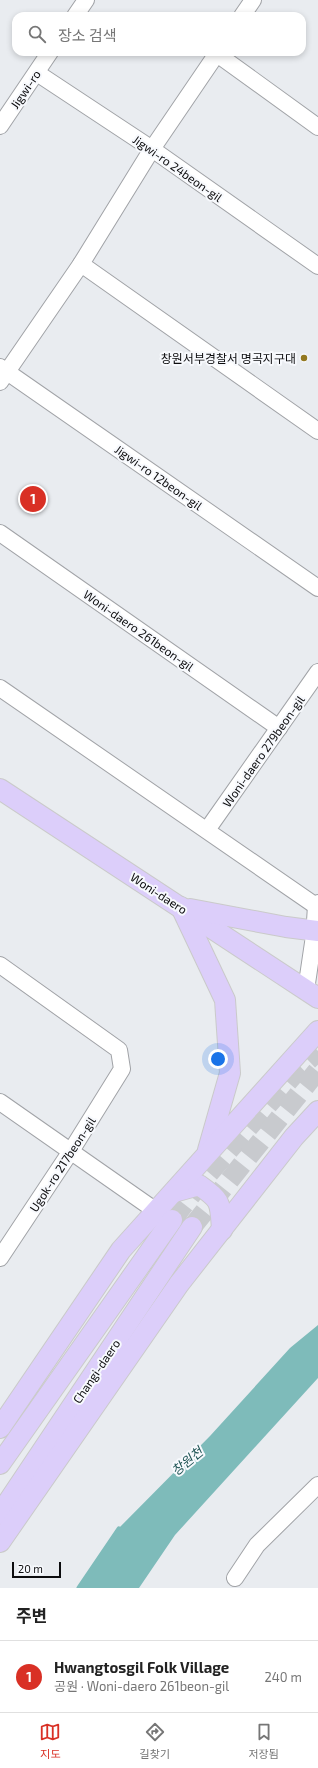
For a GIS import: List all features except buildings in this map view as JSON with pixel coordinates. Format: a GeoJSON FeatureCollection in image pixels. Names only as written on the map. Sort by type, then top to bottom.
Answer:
{"type":"FeatureCollection","features":[{"type":"Feature","properties":{"kind":"main road","name":"Woni-daero"},"geometry":{"type":"LineString","coordinates":[[0,789],[312,994]]}},
{"type":"Feature","properties":{"kind":"main road"},"geometry":{"type":"LineString","coordinates":[[181,907],[286,927],[316,930]]}},
{"type":"Feature","properties":{"kind":"main road"},"geometry":{"type":"LineString","coordinates":[[181,907],[225,1000],[230,1073],[207,1154]]}},
{"type":"Feature","properties":{"kind":"main road"},"geometry":{"type":"LineString","coordinates":[[0,1428],[122,1250],[164,1216],[174,1192],[318,1031]]}},
{"type":"Feature","properties":{"kind":"main road"},"geometry":{"type":"LineString","coordinates":[[0,1542],[179,1284],[294,1137],[318,1110]]}},
{"type":"Feature","properties":{"kind":"main road"},"geometry":{"type":"LineString","coordinates":[[294,1137],[318,1126]]}},
{"type":"Feature","properties":{"kind":"main road"},"geometry":{"type":"LineString","coordinates":[[174,1192],[199,1185],[216,1197],[220,1208],[222,1230]]}},
{"type":"Feature","properties":{"kind":"main road","name":"Changi-daero"},"geometry":{"type":"LineString","coordinates":[[0,1464],[164,1216]]}},
{"type":"Feature","properties":{"kind":"main road","name":"Changi-daero"},"geometry":{"type":"LineString","coordinates":[[0,1514],[192,1227]]}},
{"type":"Feature","properties":{"kind":"street"},"geometry":{"type":"LineString","coordinates":[[78,12],[86,0]]}},
{"type":"Feature","properties":{"kind":"street"},"geometry":{"type":"LineString","coordinates":[[245,12],[253,0]]}},
{"type":"Feature","properties":{"kind":"street","name":"Jigwi-ro"},"geometry":{"type":"LineString","coordinates":[[0,126],[47,56]]}},
{"type":"Feature","properties":{"kind":"street"},"geometry":{"type":"LineString","coordinates":[[2,373],[81,264],[152,150],[216,56]]}},
{"type":"Feature","properties":{"kind":"street"},"geometry":{"type":"LineString","coordinates":[[222,56],[318,127]]}},
{"type":"Feature","properties":{"kind":"street","name":"Jigwi-ro 24beon-gil"},"geometry":{"type":"LineString","coordinates":[[37,72],[318,266]]}},
{"type":"Feature","properties":{"kind":"street"},"geometry":{"type":"LineString","coordinates":[[81,264],[318,431]]}},
{"type":"Feature","properties":{"kind":"street","name":"Jigwi-ro 12beon-gil"},"geometry":{"type":"LineString","coordinates":[[2,373],[318,588]]}},
{"type":"Feature","properties":{"kind":"street","name":"Woni-daero 261beon-gil"},"geometry":{"type":"LineString","coordinates":[[0,533],[279,728]]}},
{"type":"Feature","properties":{"kind":"street","name":"Woni-daero 279beon-gil"},"geometry":{"type":"LineString","coordinates":[[207,830],[318,672]]}},
{"type":"Feature","properties":{"kind":"street"},"geometry":{"type":"LineString","coordinates":[[0,688],[317,904],[312,994]]}},
{"type":"Feature","properties":{"kind":"street","name":"Ugok-ro 217beon-gil"},"geometry":{"type":"LineString","coordinates":[[0,965],[119,1050],[122,1068],[71,1152],[5,1241],[0,1258]]}},
{"type":"Feature","properties":{"kind":"street"},"geometry":{"type":"LineString","coordinates":[[0,1102],[164,1216]]}},
{"type":"Feature","properties":{"kind":"street"},"geometry":{"type":"LineString","coordinates":[[233,1585],[257,1545],[318,1485]]}},
{"type":"Feature","properties":{"kind":"water"},"geometry":{"type":"Polygon","coordinates":[[[318,1325],[318,1378],[175,1535],[139,1588],[79,1588],[117,1530],[210,1436],[290,1348],[318,1325]]]}},
{"type":"Feature","properties":{"kind":"waterway","name":"창원천"},"geometry":{"type":"LineString","coordinates":[[79,1588],[119,1529]]}},
{"type":"Feature","properties":{"kind":"tunnel"},"geometry":{"type":"LineString","coordinates":[[172,1220],[199,1185],[298,1070],[318,1051]]}},
{"type":"Feature","properties":{"kind":"tunnel"},"geometry":{"type":"LineString","coordinates":[[192,1227],[318,1070]]}},
{"type":"Feature","properties":{"kind":"place","name":"창원서부경찰서 명곡지구대"},"geometry":{"type":"Point","coordinates":[304,358]}},
{"type":"Feature","properties":{"kind":"place","name":"Hwangtosgil Folk Village"},"geometry":{"type":"Point","coordinates":[33,499]}}]}
